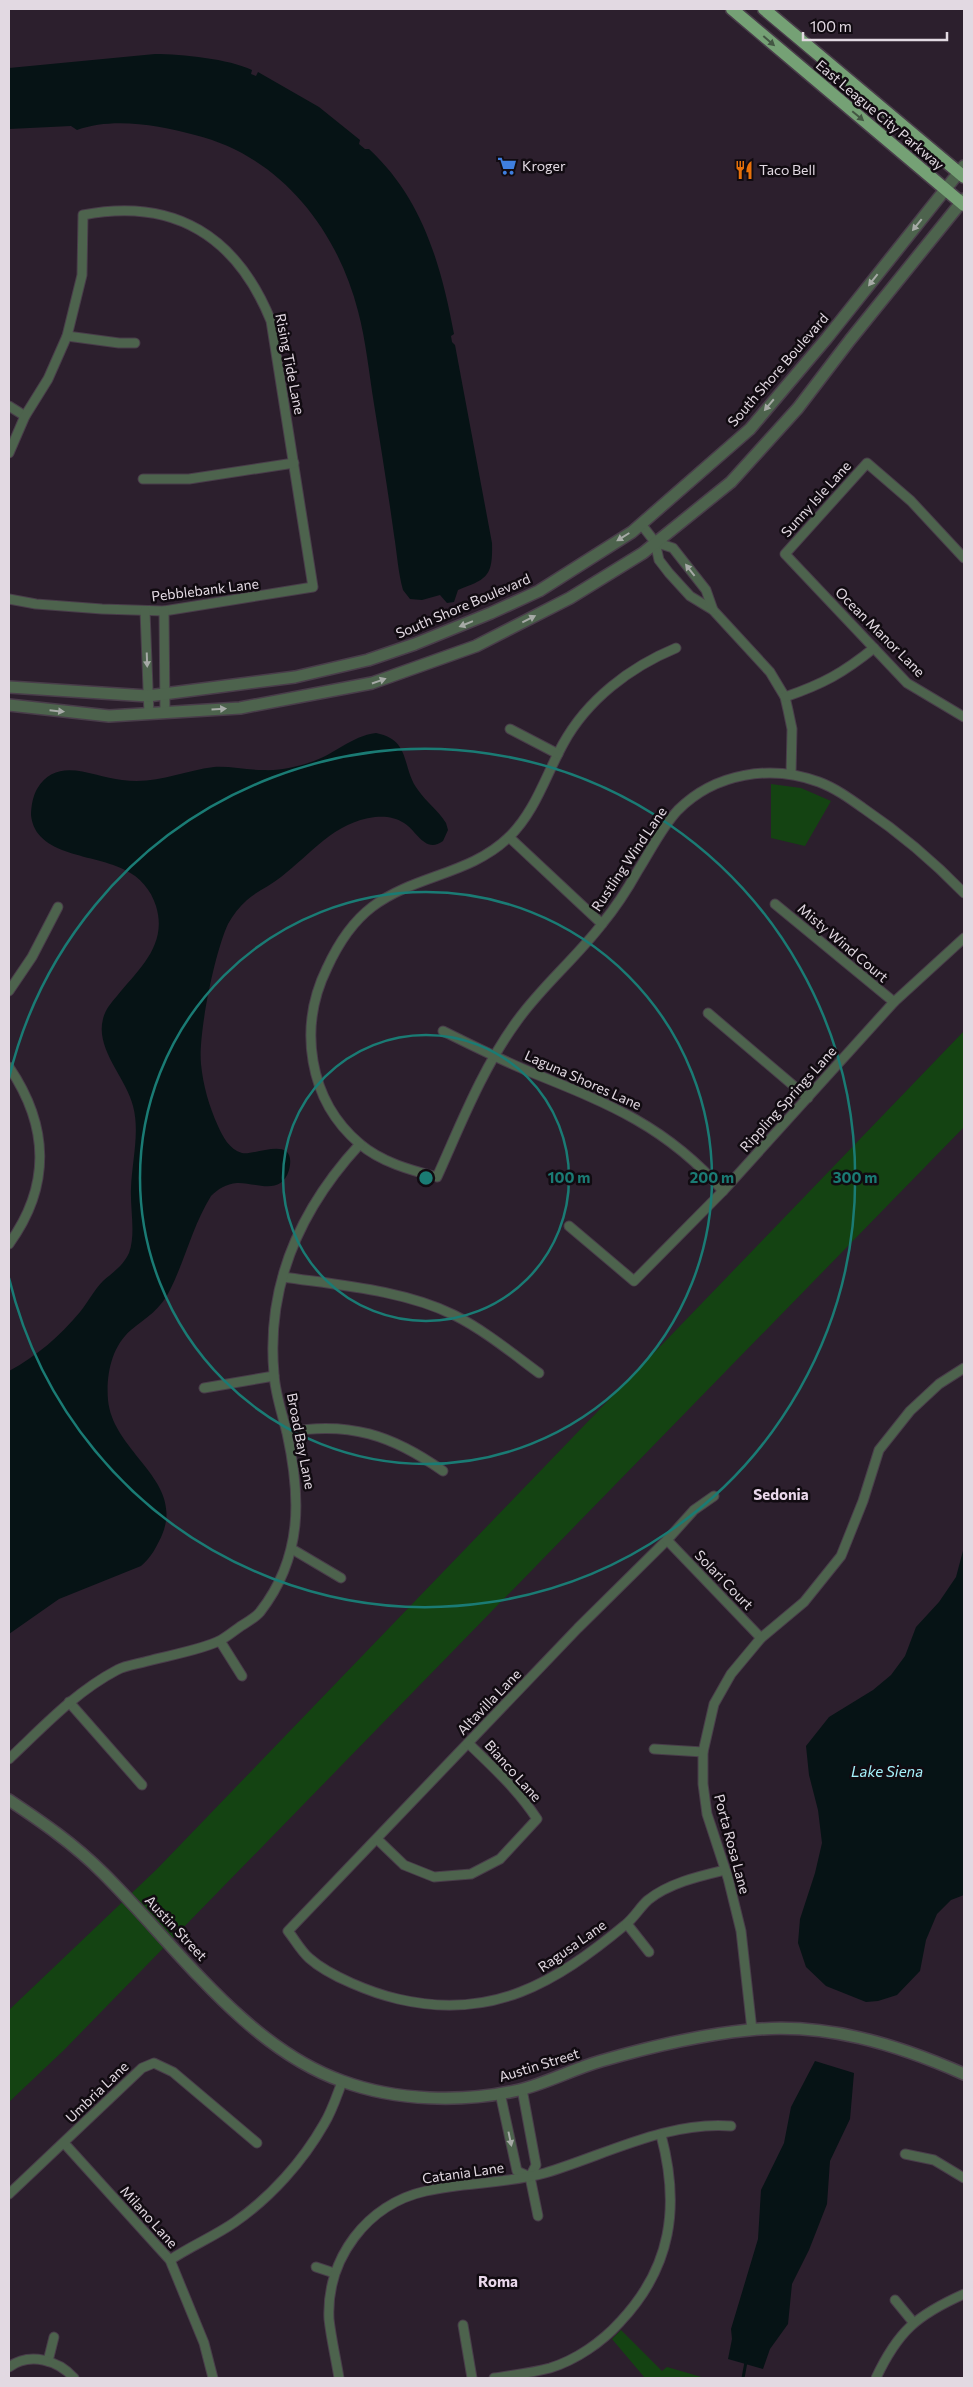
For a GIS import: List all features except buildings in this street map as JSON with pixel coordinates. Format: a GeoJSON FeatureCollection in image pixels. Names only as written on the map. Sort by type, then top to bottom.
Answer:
{"type":"FeatureCollection","features":[{"type":"Feature","properties":{"kind":"main road","name":"East League City Parkway"},"geometry":{"type":"LineString","coordinates":[[732,9],[945,190],[963,202]]}},
{"type":"Feature","properties":{"kind":"main road","name":"East League City Parkway"},"geometry":{"type":"LineString","coordinates":[[764,9],[962,172]]}},
{"type":"Feature","properties":{"kind":"street","name":"South Shore Boulevard"},"geometry":{"type":"LineString","coordinates":[[10,687],[148,696],[295,677],[368,660],[415,644],[491,614],[539,591],[641,524],[750,429],[836,327],[945,190],[962,172]]}},
{"type":"Feature","properties":{"kind":"street"},"geometry":{"type":"LineString","coordinates":[[10,687],[9,704],[109,716],[240,708],[372,683],[476,646],[570,598],[643,553],[731,482],[798,408],[850,340],[963,202]]}},
{"type":"Feature","properties":{"kind":"street","name":"Rising Tide Lane"},"geometry":{"type":"LineString","coordinates":[[67,336],[82,275],[83,215],[126,210],[164,216],[207,234],[235,259],[261,295],[271,321],[313,587]]}},
{"type":"Feature","properties":{"kind":"street"},"geometry":{"type":"LineString","coordinates":[[836,327],[850,340]]}},
{"type":"Feature","properties":{"kind":"street"},"geometry":{"type":"LineString","coordinates":[[9,453],[25,416],[48,379],[67,336],[119,344],[135,343]]}},
{"type":"Feature","properties":{"kind":"street"},"geometry":{"type":"LineString","coordinates":[[9,406],[25,416]]}},
{"type":"Feature","properties":{"kind":"street"},"geometry":{"type":"LineString","coordinates":[[144,479],[188,480],[294,463]]}},
{"type":"Feature","properties":{"kind":"street","name":"Sunny Isle Lane"},"geometry":{"type":"LineString","coordinates":[[785,554],[867,463],[911,501],[964,558]]}},
{"type":"Feature","properties":{"kind":"street"},"geometry":{"type":"LineString","coordinates":[[641,524],[655,542],[659,560],[669,573],[690,596],[713,610],[757,655],[770,672],[785,697],[792,729],[791,774]]}},
{"type":"Feature","properties":{"kind":"street"},"geometry":{"type":"LineString","coordinates":[[655,542],[673,548],[706,590],[713,610]]}},
{"type":"Feature","properties":{"kind":"street","name":"Ocean Manor Lane"},"geometry":{"type":"LineString","coordinates":[[785,554],[906,683],[964,717]]}},
{"type":"Feature","properties":{"kind":"street","name":"Pebblebank Lane"},"geometry":{"type":"LineString","coordinates":[[9,599],[45,605],[164,611],[313,587]]}},
{"type":"Feature","properties":{"kind":"street"},"geometry":{"type":"LineString","coordinates":[[145,611],[149,714]]}},
{"type":"Feature","properties":{"kind":"street"},"geometry":{"type":"LineString","coordinates":[[164,611],[165,713]]}},
{"type":"Feature","properties":{"kind":"street"},"geometry":{"type":"LineString","coordinates":[[360,1144],[333,1115],[322,1093],[310,1049],[310,1027],[318,986],[347,931],[374,906],[408,887],[476,862],[509,837],[531,808],[574,726],[600,695],[655,656],[676,648]]}},
{"type":"Feature","properties":{"kind":"street"},"geometry":{"type":"LineString","coordinates":[[785,697],[818,686],[839,675],[874,648]]}},
{"type":"Feature","properties":{"kind":"street"},"geometry":{"type":"LineString","coordinates":[[510,729],[558,754]]}},
{"type":"Feature","properties":{"kind":"street","name":"Rustling Wind Lane"},"geometry":{"type":"LineString","coordinates":[[360,1144],[384,1159],[408,1170],[437,1177],[480,1081],[494,1056],[536,997],[602,924],[638,872],[651,847],[676,812],[717,783],[758,773],[791,774],[820,782],[860,806],[938,866],[964,893]]}},
{"type":"Feature","properties":{"kind":"street"},"geometry":{"type":"LineString","coordinates":[[509,837],[602,924]]}},
{"type":"Feature","properties":{"kind":"street","name":"Misty Wind Court"},"geometry":{"type":"LineString","coordinates":[[775,904],[894,1002]]}},
{"type":"Feature","properties":{"kind":"street"},"geometry":{"type":"LineString","coordinates":[[9,991],[32,957],[58,907]]}},
{"type":"Feature","properties":{"kind":"street","name":"Rippling Springs Lane"},"geometry":{"type":"LineString","coordinates":[[569,1226],[634,1281],[723,1191],[894,1002],[964,938]]}},
{"type":"Feature","properties":{"kind":"street"},"geometry":{"type":"LineString","coordinates":[[708,1012],[808,1098]]}},
{"type":"Feature","properties":{"kind":"street","name":"Laguna Shores Lane"},"geometry":{"type":"LineString","coordinates":[[443,1031],[494,1056],[580,1091],[640,1120],[681,1149],[723,1191]]}},
{"type":"Feature","properties":{"kind":"street"},"geometry":{"type":"LineString","coordinates":[[9,1067],[33,1109],[38,1130],[40,1161],[38,1186],[30,1209],[9,1244]]}},
{"type":"Feature","properties":{"kind":"street","name":"Broad Bay Lane"},"geometry":{"type":"LineString","coordinates":[[9,1759],[70,1702],[118,1669],[220,1641],[259,1614],[276,1587],[292,1549],[298,1499],[294,1463],[274,1376],[274,1328],[283,1277],[294,1243],[310,1210],[331,1179],[360,1144]]}},
{"type":"Feature","properties":{"kind":"street"},"geometry":{"type":"LineString","coordinates":[[283,1277],[371,1291],[411,1300],[453,1315],[505,1347],[539,1373]]}},
{"type":"Feature","properties":{"kind":"street","name":"Porta Rosa Lane"},"geometry":{"type":"LineString","coordinates":[[752,2030],[741,1931],[726,1870],[708,1814],[703,1784],[703,1752],[714,1704],[731,1674],[761,1638],[804,1602],[841,1556],[863,1501],[879,1450],[910,1411],[939,1384],[964,1368]]}},
{"type":"Feature","properties":{"kind":"street"},"geometry":{"type":"LineString","coordinates":[[204,1388],[274,1376]]}},
{"type":"Feature","properties":{"kind":"street"},"geometry":{"type":"LineString","coordinates":[[287,1432],[316,1428],[343,1428],[368,1433],[396,1442],[443,1471]]}},
{"type":"Feature","properties":{"kind":"street","name":"Altavilla Lane"},"geometry":{"type":"LineString","coordinates":[[288,1931],[578,1628],[667,1540],[694,1510],[714,1496]]}},
{"type":"Feature","properties":{"kind":"street","name":"Solari Court"},"geometry":{"type":"LineString","coordinates":[[667,1540],[761,1638]]}},
{"type":"Feature","properties":{"kind":"street"},"geometry":{"type":"LineString","coordinates":[[292,1549],[341,1578]]}},
{"type":"Feature","properties":{"kind":"street"},"geometry":{"type":"LineString","coordinates":[[220,1641],[242,1676]]}},
{"type":"Feature","properties":{"kind":"street"},"geometry":{"type":"LineString","coordinates":[[70,1702],[142,1785]]}},
{"type":"Feature","properties":{"kind":"street","name":"Bianco Lane"},"geometry":{"type":"LineString","coordinates":[[377,1839],[404,1865],[434,1877],[471,1874],[500,1859],[537,1819],[525,1801],[468,1743]]}},
{"type":"Feature","properties":{"kind":"street"},"geometry":{"type":"LineString","coordinates":[[654,1749],[703,1752]]}},
{"type":"Feature","properties":{"kind":"street","name":"Austin Street"},"geometry":{"type":"LineString","coordinates":[[9,1800],[46,1824],[83,1854],[247,2023],[277,2046],[342,2082],[390,2093],[430,2098],[500,2094],[522,2089],[599,2061],[651,2048],[716,2034],[752,2030],[805,2028],[856,2035],[928,2058],[964,2074]]}},
{"type":"Feature","properties":{"kind":"street","name":"Ragusa Lane"},"geometry":{"type":"LineString","coordinates":[[288,1931],[309,1958],[357,1985],[384,1996],[415,2003],[445,2006],[477,2005],[507,1998],[539,1986],[569,1968],[627,1924],[648,1900],[672,1887],[701,1876],[726,1870]]}},
{"type":"Feature","properties":{"kind":"street","name":"Ragusa Lane"},"geometry":{"type":"LineString","coordinates":[[627,1924],[649,1952]]}},
{"type":"Feature","properties":{"kind":"street","name":"Umbria Lane"},"geometry":{"type":"LineString","coordinates":[[9,2194],[142,2068],[154,2063],[173,2072],[257,2143]]}},
{"type":"Feature","properties":{"kind":"street"},"geometry":{"type":"LineString","coordinates":[[170,2260],[194,2244],[235,2222],[272,2190],[298,2162],[325,2123],[342,2082]]}},
{"type":"Feature","properties":{"kind":"street"},"geometry":{"type":"LineString","coordinates":[[522,2089],[536,2165],[530,2177],[538,2216]]}},
{"type":"Feature","properties":{"kind":"street"},"geometry":{"type":"LineString","coordinates":[[500,2094],[517,2171],[530,2177]]}},
{"type":"Feature","properties":{"kind":"street","name":"Catania Lane"},"geometry":{"type":"LineString","coordinates":[[340,2378],[330,2318],[330,2296],[334,2273],[338,2261],[370,2218],[398,2200],[439,2188],[508,2182],[530,2177],[691,2127],[731,2126]]}},
{"type":"Feature","properties":{"kind":"street"},"geometry":{"type":"LineString","coordinates":[[494,2378],[550,2368],[578,2355],[607,2335],[638,2304],[652,2280],[661,2258],[667,2239],[671,2212],[668,2159],[661,2135]]}},
{"type":"Feature","properties":{"kind":"street","name":"Milano Lane"},"geometry":{"type":"LineString","coordinates":[[64,2143],[170,2260],[204,2343],[213,2378]]}},
{"type":"Feature","properties":{"kind":"street"},"geometry":{"type":"LineString","coordinates":[[905,2154],[934,2160],[964,2178]]}},
{"type":"Feature","properties":{"kind":"street"},"geometry":{"type":"LineString","coordinates":[[316,2267],[334,2273]]}},
{"type":"Feature","properties":{"kind":"street"},"geometry":{"type":"LineString","coordinates":[[876,2378],[900,2336],[913,2322],[936,2306],[964,2294]]}},
{"type":"Feature","properties":{"kind":"street"},"geometry":{"type":"LineString","coordinates":[[895,2300],[913,2322]]}},
{"type":"Feature","properties":{"kind":"street"},"geometry":{"type":"LineString","coordinates":[[463,2325],[472,2378]]}},
{"type":"Feature","properties":{"kind":"street"},"geometry":{"type":"LineString","coordinates":[[48,2361],[54,2337]]}},
{"type":"Feature","properties":{"kind":"street"},"geometry":{"type":"LineString","coordinates":[[9,2367],[23,2361],[48,2361],[58,2364],[74,2378]]}},
{"type":"Feature","properties":{"kind":"green space"},"geometry":{"type":"Polygon","coordinates":[[[771,784],[801,788],[831,801],[805,846],[771,838],[771,784]]]}},
{"type":"Feature","properties":{"kind":"green space"},"geometry":{"type":"Polygon","coordinates":[[[964,1031],[964,1127],[64,2050],[9,2102],[9,2010],[157,1869],[964,1031]]]}},
{"type":"Feature","properties":{"kind":"green space"},"geometry":{"type":"Polygon","coordinates":[[[621,2330],[662,2371],[667,2367],[705,2378],[645,2378],[612,2339],[621,2330]]]}},
{"type":"Feature","properties":{"kind":"water"},"geometry":{"type":"Polygon","coordinates":[[[155,54],[205,58],[242,66],[252,70],[251,74],[256,76],[258,72],[319,107],[360,140],[359,144],[365,149],[369,149],[387,168],[403,189],[416,211],[435,258],[449,308],[454,334],[451,336],[452,342],[455,345],[492,543],[491,563],[486,575],[476,583],[458,590],[454,602],[447,603],[440,595],[422,600],[410,599],[403,590],[361,322],[348,281],[336,252],[320,225],[300,200],[278,178],[253,160],[226,145],[181,131],[120,123],[91,126],[77,130],[71,126],[9,129],[9,68],[155,54]]]}},
{"type":"Feature","properties":{"kind":"water"},"geometry":{"type":"Polygon","coordinates":[[[376,733],[387,737],[401,748],[413,782],[446,823],[448,830],[443,841],[431,845],[426,843],[404,823],[390,817],[375,817],[347,825],[324,840],[281,877],[244,903],[236,911],[228,924],[218,953],[208,993],[201,1050],[203,1080],[212,1111],[224,1138],[230,1146],[242,1153],[282,1149],[287,1152],[290,1159],[289,1170],[285,1178],[274,1186],[244,1183],[229,1184],[211,1196],[199,1219],[166,1297],[153,1313],[124,1337],[114,1353],[108,1381],[108,1400],[113,1419],[122,1436],[156,1482],[164,1498],[166,1516],[162,1535],[151,1556],[141,1566],[59,1599],[9,1634],[9,1371],[48,1345],[80,1312],[103,1281],[121,1265],[129,1253],[132,1238],[131,1188],[136,1136],[135,1116],[129,1095],[107,1052],[102,1030],[103,1019],[108,1007],[149,956],[155,944],[159,920],[151,895],[135,876],[113,865],[55,847],[43,839],[35,829],[31,815],[32,801],[37,789],[45,779],[65,770],[122,780],[146,781],[214,767],[269,770],[287,768],[319,759],[359,738],[376,733]]]}},
{"type":"Feature","properties":{"kind":"water","name":"Lake Siena"},"geometry":{"type":"Polygon","coordinates":[[[964,1547],[964,1895],[951,1900],[937,1914],[926,1940],[920,1971],[897,1995],[878,2001],[866,2002],[826,1986],[806,1967],[798,1943],[800,1919],[815,1873],[822,1843],[818,1810],[809,1775],[806,1746],[829,1717],[873,1690],[891,1675],[905,1656],[916,1627],[939,1602],[956,1577],[964,1547]]]}},
{"type":"Feature","properties":{"kind":"water"},"geometry":{"type":"Polygon","coordinates":[[[815,2061],[854,2073],[850,2119],[830,2161],[827,2204],[809,2250],[792,2284],[788,2324],[770,2349],[763,2369],[728,2359],[732,2339],[731,2329],[758,2239],[761,2190],[784,2143],[791,2107],[815,2061]]]}},
{"type":"Feature","properties":{"kind":"waterway"},"geometry":{"type":"LineString","coordinates":[[743,2378],[746,2362]]}},
{"type":"Feature","properties":{"kind":"place","name":"Kroger"},"geometry":{"type":"Point","coordinates":[507,166]}},
{"type":"Feature","properties":{"kind":"place","name":"Taco Bell"},"geometry":{"type":"Point","coordinates":[744,170]}},
{"type":"Feature","properties":{"kind":"district","name":"Sedonia"},"geometry":{"type":"Point","coordinates":[781,1495]}},
{"type":"Feature","properties":{"kind":"district","name":"Roma"},"geometry":{"type":"Point","coordinates":[498,2282]}}]}
